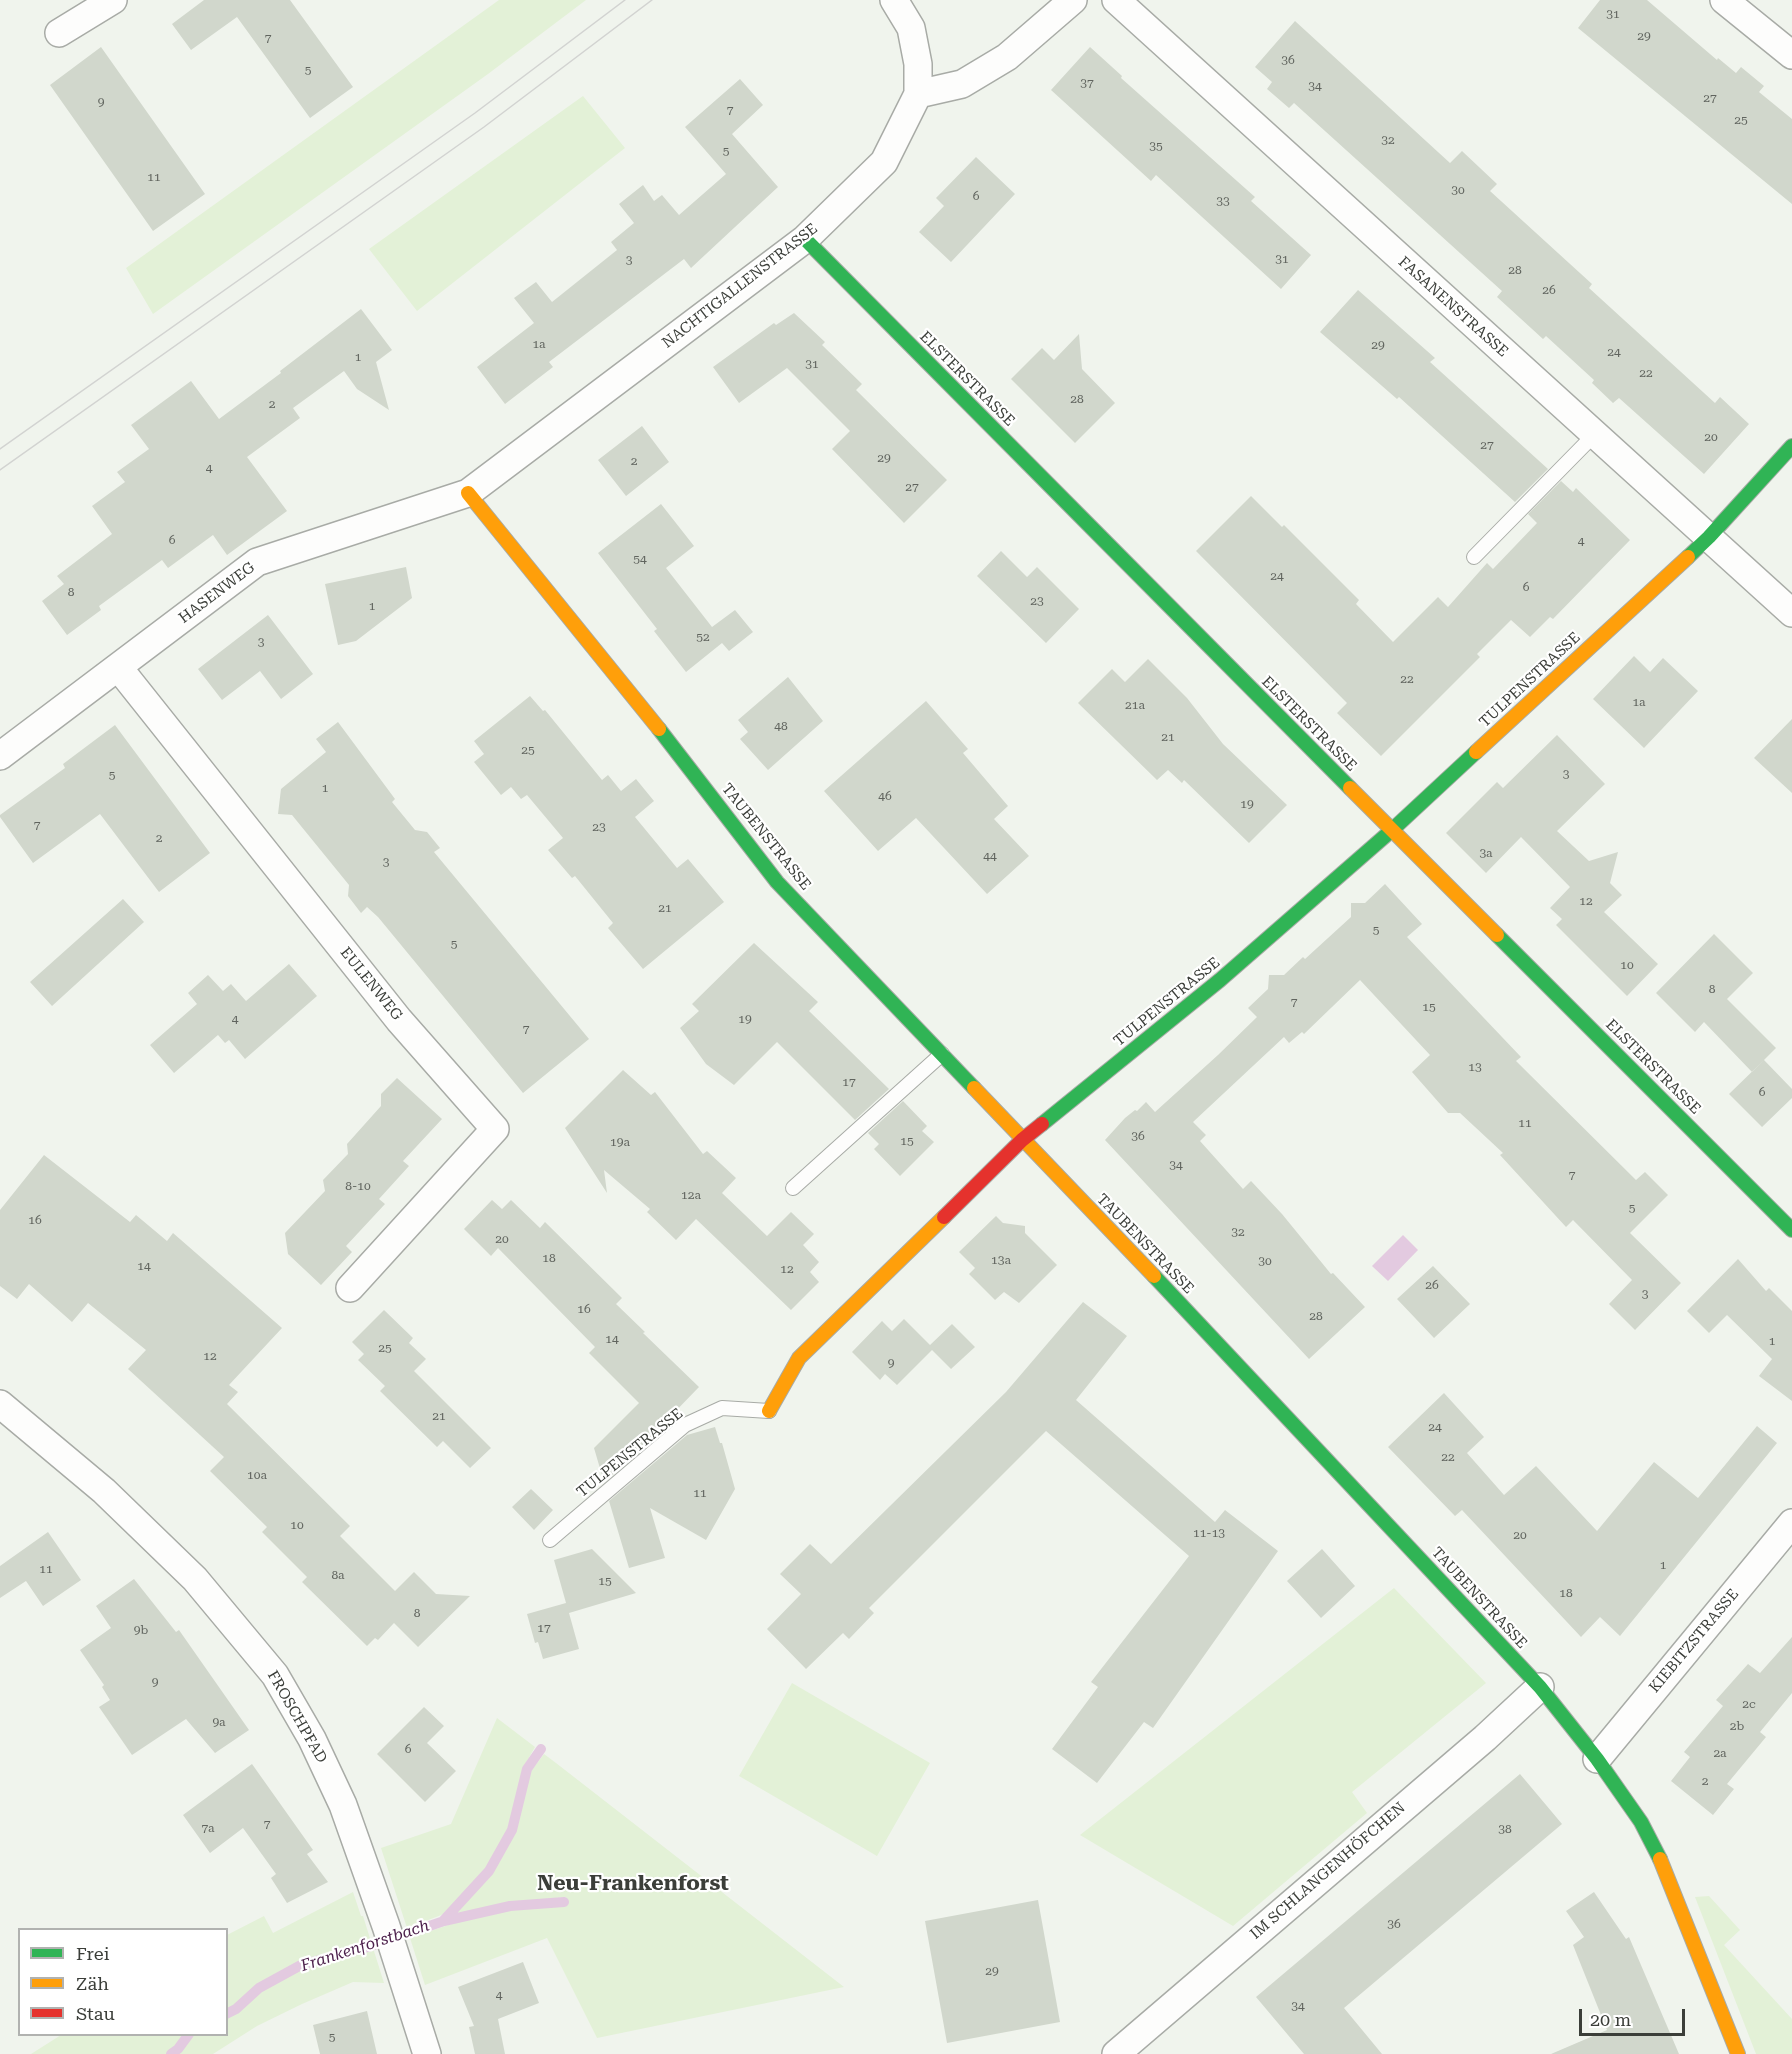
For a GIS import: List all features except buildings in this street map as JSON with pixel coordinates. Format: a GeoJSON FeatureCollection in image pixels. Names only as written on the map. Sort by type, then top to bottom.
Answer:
{"type":"FeatureCollection","features":[{"type":"Feature","properties":{"kind":"street"},"geometry":{"type":"LineString","coordinates":[[59,33],[113,0]]}},
{"type":"Feature","properties":{"kind":"street"},"geometry":{"type":"LineString","coordinates":[[894,0],[911,28],[918,64],[918,94],[962,84],[1007,57],[1073,0]]}},
{"type":"Feature","properties":{"kind":"street","name":"FASANENSTRASSE"},"geometry":{"type":"LineString","coordinates":[[1116,0],[1792,613]]}},
{"type":"Feature","properties":{"kind":"street"},"geometry":{"type":"LineString","coordinates":[[1724,0],[1792,55]]}},
{"type":"Feature","properties":{"kind":"street","name":"NACHTIGALLENSTRASSE"},"geometry":{"type":"LineString","coordinates":[[468,493],[805,239],[884,162],[918,94]]}},
{"type":"Feature","properties":{"kind":"street","name":"ELSTERSTRASSE"},"geometry":{"type":"LineString","coordinates":[[805,239],[1792,1230]]}},
{"type":"Feature","properties":{"kind":"street","name":"TULPENSTRASSE"},"geometry":{"type":"LineString","coordinates":[[769,1411],[799,1358],[1022,1140],[1220,980],[1392,830],[1709,537],[1792,446]]}},
{"type":"Feature","properties":{"kind":"street","name":"HASENWEG"},"geometry":{"type":"LineString","coordinates":[[0,756],[257,562],[468,493]]}},
{"type":"Feature","properties":{"kind":"street","name":"TAUBENSTRASSE"},"geometry":{"type":"LineString","coordinates":[[468,493],[688,765],[777,882],[1175,1299],[1540,1687],[1597,1759],[1641,1822],[1662,1864],[1737,2054]]}},
{"type":"Feature","properties":{"kind":"street","name":"EULENWEG"},"geometry":{"type":"LineString","coordinates":[[118,668],[399,1020],[495,1129],[350,1288]]}},
{"type":"Feature","properties":{"kind":"street","name":"FROSCHPFAD"},"geometry":{"type":"LineString","coordinates":[[0,1404],[104,1491],[188,1572],[275,1675],[312,1739],[343,1805],[386,1926],[427,2054]]}},
{"type":"Feature","properties":{"kind":"street","name":"KIEBITZSTRASSE"},"geometry":{"type":"LineString","coordinates":[[1597,1759],[1792,1523]]}},
{"type":"Feature","properties":{"kind":"street","name":"IM SCHLANGENHÖFCHEN"},"geometry":{"type":"LineString","coordinates":[[1116,2054],[1485,1738],[1540,1687]]}},
{"type":"Feature","properties":{"kind":"lane"},"geometry":{"type":"LineString","coordinates":[[1474,557],[1594,435]]}},
{"type":"Feature","properties":{"kind":"lane"},"geometry":{"type":"LineString","coordinates":[[793,1188],[942,1054]]}},
{"type":"Feature","properties":{"kind":"lane","name":"TULPENSTRASSE"},"geometry":{"type":"LineString","coordinates":[[550,1540],[685,1425],[723,1408],[769,1411]]}},
{"type":"Feature","properties":{"kind":"green space"},"geometry":{"type":"Polygon","coordinates":[[[499,0],[586,0],[488,74],[153,314],[126,268],[499,0]]]}},
{"type":"Feature","properties":{"kind":"green space"},"geometry":{"type":"Polygon","coordinates":[[[583,96],[625,148],[417,311],[369,249],[583,96]]]}},
{"type":"Feature","properties":{"kind":"green space"},"geometry":{"type":"Polygon","coordinates":[[[1394,1588],[1486,1683],[1352,1792],[1367,1813],[1233,1926],[1080,1835],[1394,1588]]]}},
{"type":"Feature","properties":{"kind":"green space"},"geometry":{"type":"Polygon","coordinates":[[[792,1683],[930,1763],[877,1856],[739,1776],[792,1683]]]}},
{"type":"Feature","properties":{"kind":"green space"},"geometry":{"type":"Polygon","coordinates":[[[497,1718],[535,1747],[523,1768],[508,1829],[486,1869],[444,1914],[407,1928],[381,1848],[451,1824],[497,1718]]]}},
{"type":"Feature","properties":{"kind":"green space"},"geometry":{"type":"Polygon","coordinates":[[[544,1754],[844,1987],[597,2038],[547,1938],[425,1985],[410,1938],[457,1922],[509,1910],[567,1906],[566,1897],[508,1903],[455,1914],[492,1874],[515,1832],[531,1771],[544,1754]]]}},
{"type":"Feature","properties":{"kind":"green space"},"geometry":{"type":"Polygon","coordinates":[[[353,1892],[384,1983],[353,1982],[257,2026],[213,2054],[31,2054],[59,2036],[228,2036],[228,1934],[264,1916],[273,1933],[353,1892]]]}},
{"type":"Feature","properties":{"kind":"green space"},"geometry":{"type":"Polygon","coordinates":[[[1709,1896],[1740,1930],[1724,1945],[1792,2019],[1792,2054],[1756,2054],[1695,1897],[1709,1896]]]}},
{"type":"Feature","properties":{"kind":"shaded area"},"geometry":{"type":"Polygon","coordinates":[[[1403,1235],[1418,1250],[1388,1281],[1372,1266],[1403,1235]]]}},
{"type":"Feature","properties":{"kind":"waterway","name":"Frankenforstbach"},"geometry":{"type":"LineString","coordinates":[[444,1920],[489,1871],[512,1830],[527,1769],[541,1749]]}},
{"type":"Feature","properties":{"kind":"waterway","name":"Frankenforstbach"},"geometry":{"type":"LineString","coordinates":[[228,2013],[236,2009],[259,1988],[301,1965],[368,1947],[444,1921],[510,1906],[564,1902]]}},
{"type":"Feature","properties":{"kind":"waterway","name":"Frankenforstbach"},"geometry":{"type":"LineString","coordinates":[[171,2054],[188,2036]]}},
{"type":"Feature","properties":{"kind":"tram line"},"geometry":{"type":"LineString","coordinates":[[0,449],[475,113],[625,0]]}},
{"type":"Feature","properties":{"kind":"tram line"},"geometry":{"type":"LineString","coordinates":[[0,470],[484,127],[652,0]]}},
{"type":"Feature","properties":{"kind":"traffic: fast"},"geometry":{"type":"LineString","coordinates":[[805,239],[1350,788]]}},
{"type":"Feature","properties":{"kind":"traffic: fast"},"geometry":{"type":"LineString","coordinates":[[1688,557],[1792,446]]}},
{"type":"Feature","properties":{"kind":"traffic: fast"},"geometry":{"type":"LineString","coordinates":[[659,729],[777,882],[974,1088]]}},
{"type":"Feature","properties":{"kind":"traffic: fast"},"geometry":{"type":"LineString","coordinates":[[1042,1124],[1220,980],[1392,830],[1476,752]]}},
{"type":"Feature","properties":{"kind":"traffic: fast"},"geometry":{"type":"LineString","coordinates":[[1497,935],[1792,1230]]}},
{"type":"Feature","properties":{"kind":"traffic: fast"},"geometry":{"type":"LineString","coordinates":[[1154,1276],[1540,1687],[1597,1759],[1641,1822],[1660,1859]]}},
{"type":"Feature","properties":{"kind":"traffic: slow"},"geometry":{"type":"LineString","coordinates":[[468,493],[659,729]]}},
{"type":"Feature","properties":{"kind":"traffic: slow"},"geometry":{"type":"LineString","coordinates":[[1476,752],[1688,557]]}},
{"type":"Feature","properties":{"kind":"traffic: slow"},"geometry":{"type":"LineString","coordinates":[[1350,788],[1497,935]]}},
{"type":"Feature","properties":{"kind":"traffic: slow"},"geometry":{"type":"LineString","coordinates":[[974,1088],[1154,1276]]}},
{"type":"Feature","properties":{"kind":"traffic: slow"},"geometry":{"type":"LineString","coordinates":[[769,1411],[799,1358],[944,1217]]}},
{"type":"Feature","properties":{"kind":"traffic: slow"},"geometry":{"type":"LineString","coordinates":[[1660,1859],[1738,2054]]}},
{"type":"Feature","properties":{"kind":"traffic: jam"},"geometry":{"type":"LineString","coordinates":[[944,1217],[1022,1140],[1042,1124]]}},
{"type":"Feature","properties":{"kind":"district","name":"Neu-Frankenforst"},"geometry":{"type":"Point","coordinates":[633,1884]}}]}
